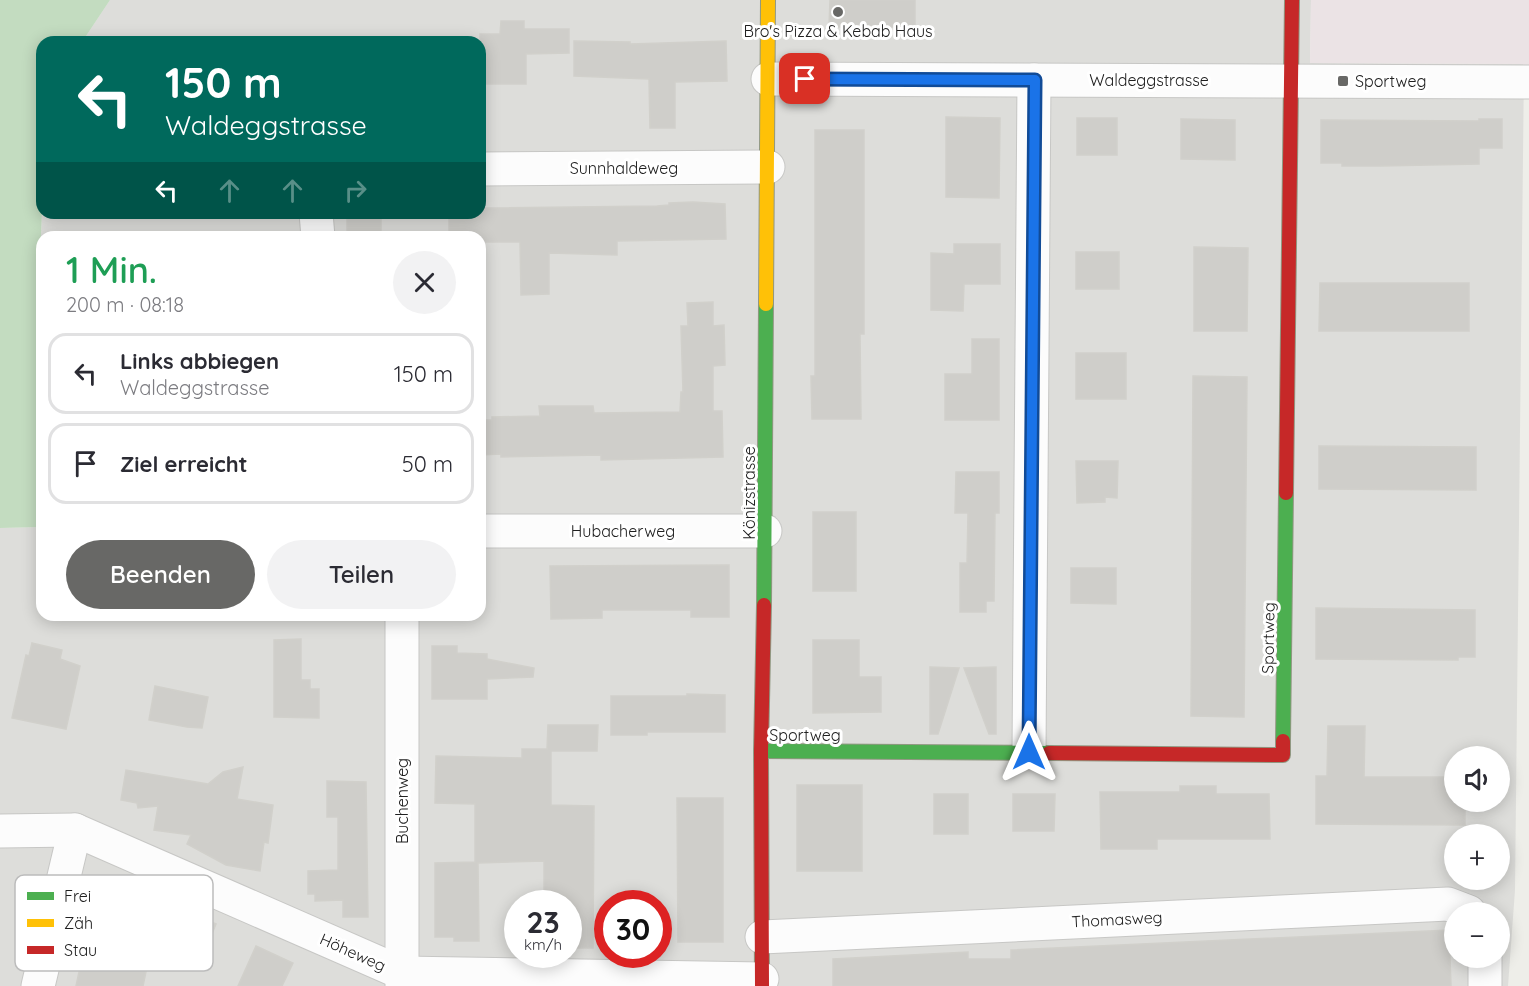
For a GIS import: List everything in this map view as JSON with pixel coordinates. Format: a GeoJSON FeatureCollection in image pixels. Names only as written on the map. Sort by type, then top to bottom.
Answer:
{"type":"FeatureCollection","features":[{"type":"Feature","properties":{"kind":"street","name":"Könizstrasse"},"geometry":{"type":"LineString","coordinates":[[762,983],[761,751],[764,676],[768,0]]}},
{"type":"Feature","properties":{"kind":"street","name":"Sportweg"},"geometry":{"type":"LineString","coordinates":[[761,751],[1283,755],[1292,0]]}},
{"type":"Feature","properties":{"kind":"street","name":"Waldeggstrasse"},"geometry":{"type":"LineString","coordinates":[[768,79],[1529,82]]}},
{"type":"Feature","properties":{"kind":"street"},"geometry":{"type":"LineString","coordinates":[[1029,752],[1035,80]]}},
{"type":"Feature","properties":{"kind":"street","name":"Sunnhaldeweg"},"geometry":{"type":"LineString","coordinates":[[486,169],[768,167]]}},
{"type":"Feature","properties":{"kind":"street","name":"Hubacherweg"},"geometry":{"type":"LineString","coordinates":[[486,531],[765,531]]}},
{"type":"Feature","properties":{"kind":"street","name":"Buchenweg"},"geometry":{"type":"LineString","coordinates":[[402,621],[402,980]]}},
{"type":"Feature","properties":{"kind":"street"},"geometry":{"type":"LineString","coordinates":[[64,875],[75,830]]}},
{"type":"Feature","properties":{"kind":"street","name":"Höheweg"},"geometry":{"type":"LineString","coordinates":[[0,831],[75,830],[173,875]]}},
{"type":"Feature","properties":{"kind":"street","name":"Höheweg"},"geometry":{"type":"LineString","coordinates":[[213,893],[402,980],[762,983]]}},
{"type":"Feature","properties":{"kind":"street","name":"Thomasweg"},"geometry":{"type":"LineString","coordinates":[[762,937],[1444,904]]}},
{"type":"Feature","properties":{"kind":"street"},"geometry":{"type":"LineString","coordinates":[[1485,968],[1485,986]]}},
{"type":"Feature","properties":{"kind":"street"},"geometry":{"type":"LineString","coordinates":[[38,986],[42,971]]}},
{"type":"Feature","properties":{"kind":"shaded area"},"geometry":{"type":"Polygon","coordinates":[[[110,0],[1311,0],[1310,63],[1524,64],[1515,890],[1510,959],[1510,902],[1444,902],[1444,968],[1509,968],[1508,986],[0,986],[0,528],[36,527],[36,621],[486,621],[486,231],[41,231],[42,219],[486,219],[486,36],[86,36],[110,0]]]}},
{"type":"Feature","properties":{"kind":"shaded area"},"geometry":{"type":"Polygon","coordinates":[[[1311,0],[1529,0],[1529,99],[1523,99],[1523,64],[1310,63],[1311,0]]]}},
{"type":"Feature","properties":{"kind":"green space"},"geometry":{"type":"Polygon","coordinates":[[[0,0],[110,0],[86,36],[36,36],[36,219],[42,219],[41,231],[36,231],[36,527],[0,528],[0,0]]]}},
{"type":"Feature","properties":{"kind":"building"},"geometry":{"type":"Polygon","coordinates":[[[830,0],[915,0],[915,27],[829,27],[830,0]]]}},
{"type":"Feature","properties":{"kind":"building"},"geometry":{"type":"Polygon","coordinates":[[[501,21],[524,21],[524,29],[569,29],[569,53],[526,54],[526,84],[486,84],[486,36],[480,36],[480,34],[500,34],[501,21]]]}},
{"type":"Feature","properties":{"kind":"building"},"geometry":{"type":"Polygon","coordinates":[[[574,41],[630,42],[630,44],[726,41],[727,81],[675,82],[675,128],[650,128],[649,79],[574,76],[574,41]]]}},
{"type":"Feature","properties":{"kind":"building"},"geometry":{"type":"Polygon","coordinates":[[[946,117],[1000,118],[999,198],[946,197],[946,117]]]}},
{"type":"Feature","properties":{"kind":"building"},"geometry":{"type":"Polygon","coordinates":[[[1077,118],[1117,118],[1117,155],[1077,155],[1077,118]]]}},
{"type":"Feature","properties":{"kind":"building"},"geometry":{"type":"Polygon","coordinates":[[[1181,119],[1235,120],[1235,160],[1181,159],[1181,119]]]}},
{"type":"Feature","properties":{"kind":"building"},"geometry":{"type":"Polygon","coordinates":[[[1479,119],[1502,119],[1502,148],[1479,148],[1479,164],[1342,166],[1342,163],[1321,163],[1321,120],[1479,121],[1479,119]]]}},
{"type":"Feature","properties":{"kind":"building"},"geometry":{"type":"Polygon","coordinates":[[[815,130],[864,130],[864,334],[860,334],[861,419],[812,419],[811,376],[815,376],[815,130]]]}},
{"type":"Feature","properties":{"kind":"building"},"geometry":{"type":"Polygon","coordinates":[[[669,203],[725,204],[726,239],[617,241],[617,255],[549,253],[549,294],[521,295],[520,242],[486,242],[486,231],[449,231],[449,219],[486,219],[486,208],[657,206],[669,205],[669,203]]]}},
{"type":"Feature","properties":{"kind":"building"},"geometry":{"type":"Polygon","coordinates":[[[347,219],[381,219],[381,231],[347,231],[347,219]]]}},
{"type":"Feature","properties":{"kind":"building"},"geometry":{"type":"Polygon","coordinates":[[[954,244],[1000,244],[1000,284],[964,284],[963,311],[931,310],[931,253],[954,254],[954,244]]]}},
{"type":"Feature","properties":{"kind":"building"},"geometry":{"type":"Polygon","coordinates":[[[1194,247],[1248,248],[1247,331],[1194,331],[1194,247]]]}},
{"type":"Feature","properties":{"kind":"building"},"geometry":{"type":"Polygon","coordinates":[[[1076,252],[1119,252],[1119,289],[1076,289],[1076,252]]]}},
{"type":"Feature","properties":{"kind":"building"},"geometry":{"type":"Polygon","coordinates":[[[1320,283],[1469,283],[1469,331],[1319,331],[1320,283]]]}},
{"type":"Feature","properties":{"kind":"building"},"geometry":{"type":"Polygon","coordinates":[[[713,302],[713,326],[724,325],[725,365],[713,366],[713,411],[722,411],[723,457],[601,460],[601,455],[501,457],[501,454],[486,455],[486,420],[492,420],[492,417],[540,416],[539,406],[593,406],[594,413],[680,412],[681,392],[683,392],[681,326],[688,326],[687,303],[713,302]]]}},
{"type":"Feature","properties":{"kind":"building"},"geometry":{"type":"Polygon","coordinates":[[[972,339],[999,339],[999,420],[945,420],[945,374],[972,374],[972,339]]]}},
{"type":"Feature","properties":{"kind":"building"},"geometry":{"type":"Polygon","coordinates":[[[1076,353],[1126,353],[1126,399],[1076,399],[1076,353]]]}},
{"type":"Feature","properties":{"kind":"building"},"geometry":{"type":"Polygon","coordinates":[[[1193,376],[1247,377],[1244,717],[1191,716],[1193,376]]]}},
{"type":"Feature","properties":{"kind":"building"},"geometry":{"type":"Polygon","coordinates":[[[1319,446],[1476,447],[1476,490],[1319,489],[1319,446]]]}},
{"type":"Feature","properties":{"kind":"building"},"geometry":{"type":"Polygon","coordinates":[[[1076,461],[1118,461],[1117,498],[1105,497],[1105,502],[1077,503],[1076,461]]]}},
{"type":"Feature","properties":{"kind":"building"},"geometry":{"type":"Polygon","coordinates":[[[956,472],[999,472],[999,513],[995,513],[994,601],[986,601],[986,612],[960,612],[960,563],[967,563],[968,513],[955,513],[956,472]]]}},
{"type":"Feature","properties":{"kind":"building"},"geometry":{"type":"Polygon","coordinates":[[[813,512],[856,512],[856,591],[813,591],[813,512]]]}},
{"type":"Feature","properties":{"kind":"building"},"geometry":{"type":"Polygon","coordinates":[[[729,565],[729,617],[691,617],[691,610],[602,610],[602,618],[551,619],[550,566],[729,565]]]}},
{"type":"Feature","properties":{"kind":"building"},"geometry":{"type":"Polygon","coordinates":[[[1071,568],[1116,568],[1116,604],[1071,603],[1071,568]]]}},
{"type":"Feature","properties":{"kind":"building"},"geometry":{"type":"Polygon","coordinates":[[[1316,608],[1475,610],[1475,657],[1458,657],[1458,660],[1316,659],[1316,608]]]}},
{"type":"Feature","properties":{"kind":"building"},"geometry":{"type":"Polygon","coordinates":[[[301,639],[301,680],[310,680],[310,689],[319,689],[319,718],[274,717],[274,640],[301,639]]]}},
{"type":"Feature","properties":{"kind":"building"},"geometry":{"type":"Polygon","coordinates":[[[813,640],[859,640],[859,677],[881,677],[881,712],[813,713],[813,640]]]}},
{"type":"Feature","properties":{"kind":"building"},"geometry":{"type":"Polygon","coordinates":[[[32,643],[62,650],[60,659],[80,666],[66,729],[12,718],[26,655],[29,656],[32,643]]]}},
{"type":"Feature","properties":{"kind":"building"},"geometry":{"type":"Polygon","coordinates":[[[432,646],[457,646],[457,653],[487,654],[487,659],[534,668],[533,677],[487,679],[487,699],[432,699],[432,646]]]}},
{"type":"Feature","properties":{"kind":"building"},"geometry":{"type":"Polygon","coordinates":[[[930,667],[959,668],[938,734],[930,734],[930,667]]]}},
{"type":"Feature","properties":{"kind":"building"},"geometry":{"type":"Polygon","coordinates":[[[996,667],[996,734],[989,734],[964,668],[996,667]]]}},
{"type":"Feature","properties":{"kind":"building"},"geometry":{"type":"Polygon","coordinates":[[[155,686],[208,697],[202,728],[149,720],[155,686]]]}},
{"type":"Feature","properties":{"kind":"building"},"geometry":{"type":"Polygon","coordinates":[[[687,694],[725,695],[725,732],[647,732],[647,735],[611,735],[611,696],[687,696],[687,694]]]}},
{"type":"Feature","properties":{"kind":"building"},"geometry":{"type":"Polygon","coordinates":[[[548,725],[598,725],[597,751],[551,751],[551,805],[594,806],[593,948],[582,948],[582,890],[544,890],[544,861],[478,863],[479,941],[454,941],[454,937],[435,937],[435,863],[475,862],[475,804],[435,803],[436,756],[522,758],[522,749],[547,749],[548,725]]]}},
{"type":"Feature","properties":{"kind":"building"},"geometry":{"type":"Polygon","coordinates":[[[1328,726],[1365,726],[1364,777],[1444,777],[1444,812],[1465,812],[1465,824],[1316,824],[1316,776],[1327,776],[1328,726]]]}},
{"type":"Feature","properties":{"kind":"building"},"geometry":{"type":"Polygon","coordinates":[[[243,767],[237,799],[273,805],[268,843],[264,842],[260,871],[226,865],[187,844],[191,835],[154,830],[158,806],[138,808],[137,803],[121,800],[126,770],[208,784],[223,772],[243,767]]]}},
{"type":"Feature","properties":{"kind":"building"},"geometry":{"type":"Polygon","coordinates":[[[327,781],[366,782],[368,917],[343,917],[343,900],[315,901],[315,894],[308,894],[308,871],[338,870],[338,817],[327,817],[327,781]]]}},
{"type":"Feature","properties":{"kind":"building"},"geometry":{"type":"Polygon","coordinates":[[[797,785],[862,785],[862,871],[797,871],[797,785]]]}},
{"type":"Feature","properties":{"kind":"building"},"geometry":{"type":"Polygon","coordinates":[[[1180,786],[1216,786],[1216,794],[1269,794],[1270,839],[1157,839],[1157,849],[1101,849],[1100,792],[1180,792],[1180,786]]]}},
{"type":"Feature","properties":{"kind":"building"},"geometry":{"type":"Polygon","coordinates":[[[934,794],[968,794],[968,834],[934,834],[934,794]]]}},
{"type":"Feature","properties":{"kind":"building"},"geometry":{"type":"Polygon","coordinates":[[[1013,794],[1055,794],[1054,831],[1013,831],[1013,794]]]}},
{"type":"Feature","properties":{"kind":"building"},"geometry":{"type":"Polygon","coordinates":[[[677,798],[723,798],[723,942],[678,942],[677,798]]]}},
{"type":"Feature","properties":{"kind":"building"},"geometry":{"type":"Polygon","coordinates":[[[1444,930],[1444,968],[1450,968],[1451,986],[833,986],[833,959],[968,952],[968,959],[1011,959],[1011,950],[1444,930]]]}},
{"type":"Feature","properties":{"kind":"building"},"geometry":{"type":"Polygon","coordinates":[[[256,946],[293,963],[282,986],[238,986],[256,946]]]}},
{"type":"Feature","properties":{"kind":"building"},"geometry":{"type":"Polygon","coordinates":[[[79,971],[146,971],[143,986],[76,986],[79,971]]]}},
{"type":"Feature","properties":{"kind":"traffic: fast"},"geometry":{"type":"LineString","coordinates":[[764,605],[766,304]]}},
{"type":"Feature","properties":{"kind":"traffic: fast"},"geometry":{"type":"LineString","coordinates":[[1283,741],[1286,493]]}},
{"type":"Feature","properties":{"kind":"traffic: fast"},"geometry":{"type":"LineString","coordinates":[[761,751],[1049,753]]}},
{"type":"Feature","properties":{"kind":"traffic: slow"},"geometry":{"type":"LineString","coordinates":[[766,304],[768,0]]}},
{"type":"Feature","properties":{"kind":"traffic: jam"},"geometry":{"type":"LineString","coordinates":[[1286,493],[1292,0]]}},
{"type":"Feature","properties":{"kind":"traffic: jam"},"geometry":{"type":"LineString","coordinates":[[762,986],[761,751],[764,605]]}},
{"type":"Feature","properties":{"kind":"traffic: jam"},"geometry":{"type":"LineString","coordinates":[[1049,753],[1283,755],[1283,741]]}},
{"type":"Feature","properties":{"kind":"place","name":"Bro's Pizza & Kebab Haus"},"geometry":{"type":"Point","coordinates":[838,12]}},
{"type":"Feature","properties":{"kind":"place","name":"Sportweg"},"geometry":{"type":"Point","coordinates":[1343,81]}},
{"type":"Feature","properties":{"kind":"route"},"geometry":{"type":"LineString","coordinates":[[805,79],[1035,80],[1029,752]]}}]}
